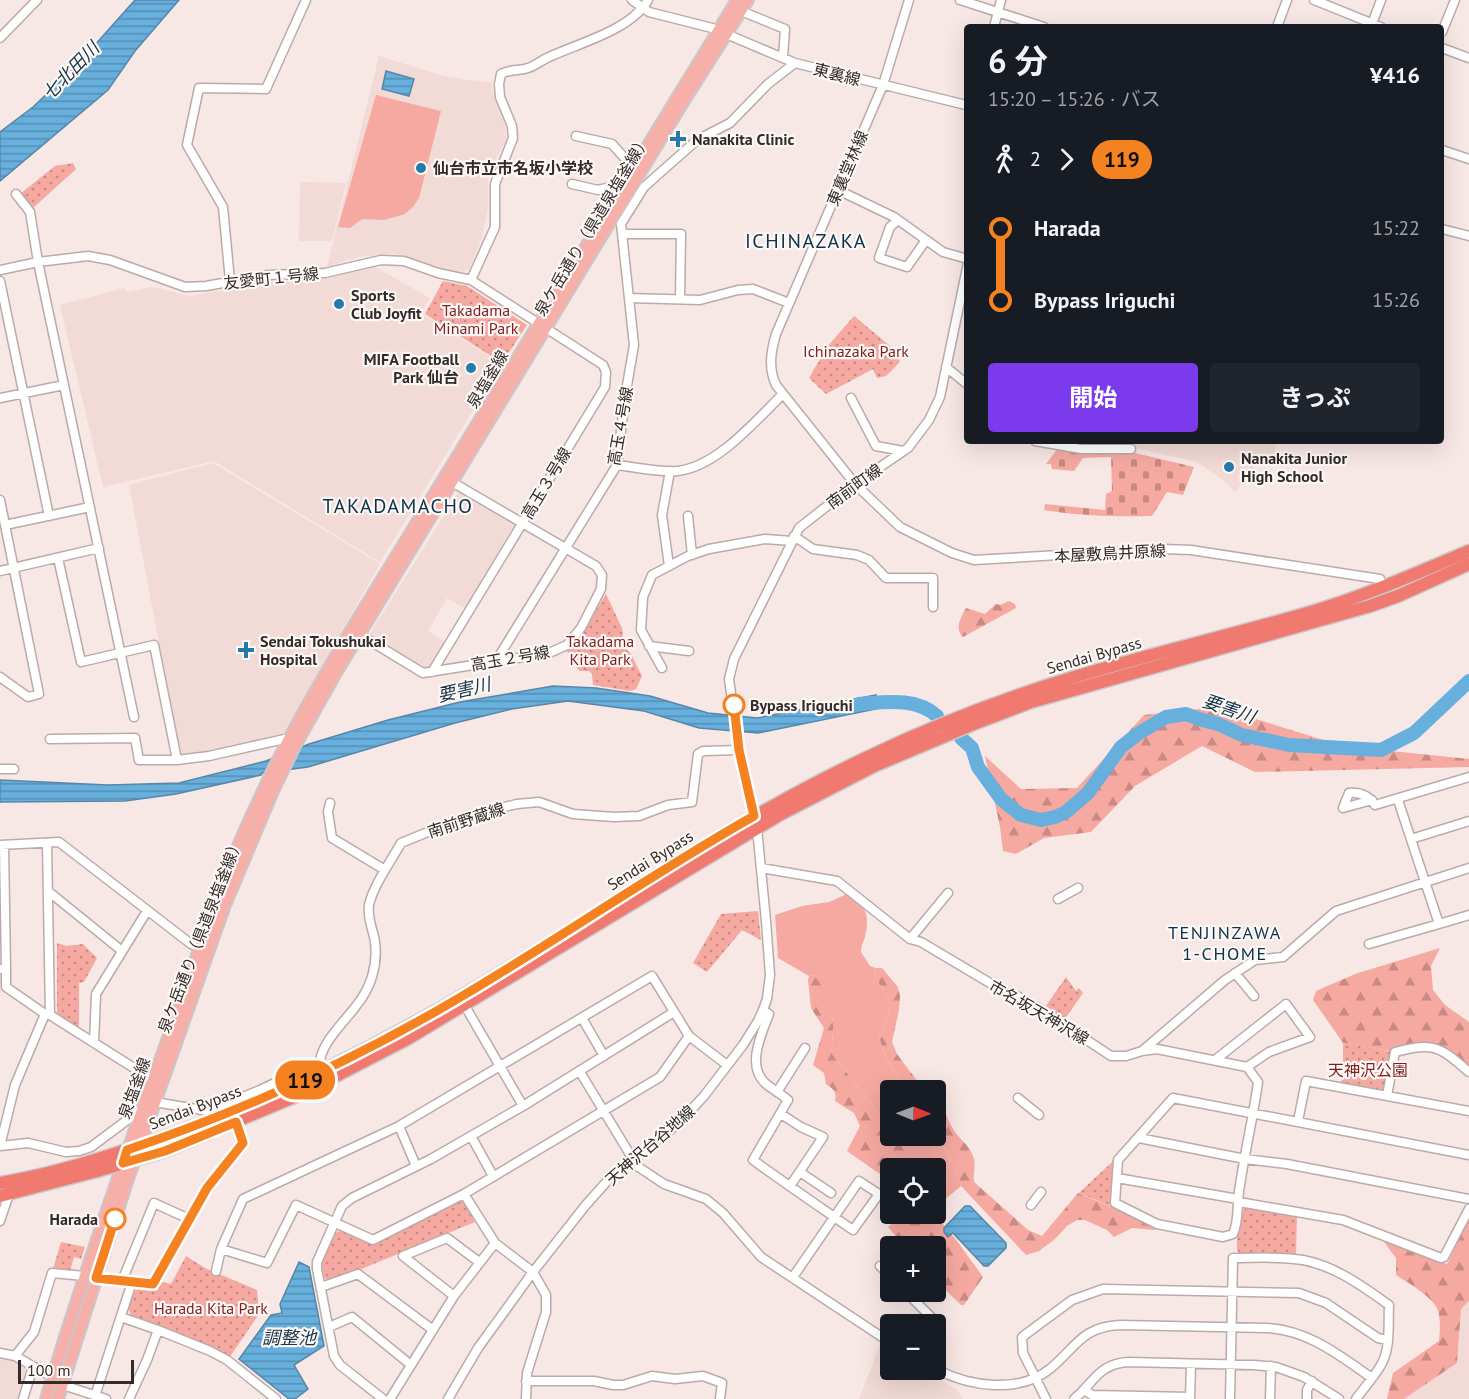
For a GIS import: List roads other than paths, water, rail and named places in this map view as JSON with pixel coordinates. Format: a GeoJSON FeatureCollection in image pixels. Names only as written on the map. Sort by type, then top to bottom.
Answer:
{"type":"FeatureCollection","features":[{"type":"Feature","properties":{"kind":"highway","name":"Sendai Bypass"},"geometry":{"type":"LineString","coordinates":[[0,1183],[131,1155],[165,1151],[323,1084],[465,1006],[756,822],[865,758],[995,704],[1047,686],[1313,612],[1383,588],[1469,551]]}},
{"type":"Feature","properties":{"kind":"highway","name":"Sendai Bypass"},"geometry":{"type":"LineString","coordinates":[[4,1195],[131,1155],[192,1129],[320,1067],[369,1048],[464,995],[679,860],[874,766],[971,724],[1031,702],[1370,606],[1469,564]]}},
{"type":"Feature","properties":{"kind":"main road","name":"泉塩釜線"},"geometry":{"type":"LineString","coordinates":[[46,1399],[84,1276],[131,1155],[142,1109],[204,949],[227,873],[290,742],[539,324],[629,194],[635,167],[737,0]]}},
{"type":"Feature","properties":{"kind":"main road","name":"泉ケ岳通り（県道泉塩釜線）"},"geometry":{"type":"LineString","coordinates":[[629,194],[719,31],[741,11],[748,0]]}},
{"type":"Feature","properties":{"kind":"main road","name":"泉ケ岳通り（県道泉塩釜線）"},"geometry":{"type":"LineString","coordinates":[[355,632],[452,482],[539,324]]}},
{"type":"Feature","properties":{"kind":"main road","name":"泉ケ岳通り（県道泉塩釜線）"},"geometry":{"type":"LineString","coordinates":[[131,1155],[155,1102],[204,949]]}},
{"type":"Feature","properties":{"kind":"main road"},"geometry":{"type":"LineString","coordinates":[[58,1399],[131,1155]]}},
{"type":"Feature","properties":{"kind":"street"},"geometry":{"type":"LineString","coordinates":[[0,38],[37,0]]}},
{"type":"Feature","properties":{"kind":"street"},"geometry":{"type":"LineString","coordinates":[[230,281],[223,207],[187,144],[199,88],[266,89],[306,0]]}},
{"type":"Feature","properties":{"kind":"street","name":"東裏線"},"geometry":{"type":"LineString","coordinates":[[632,0],[646,4],[649,12],[719,31],[795,63],[964,105]]}},
{"type":"Feature","properties":{"kind":"street","name":"東裏堂林線"},"geometry":{"type":"LineString","coordinates":[[855,484],[776,385],[771,375],[771,360],[776,334],[883,85],[909,0]]}},
{"type":"Feature","properties":{"kind":"street"},"geometry":{"type":"LineString","coordinates":[[960,0],[1034,24]]}},
{"type":"Feature","properties":{"kind":"street"},"geometry":{"type":"LineString","coordinates":[[995,24],[1001,0]]}},
{"type":"Feature","properties":{"kind":"street"},"geometry":{"type":"LineString","coordinates":[[1278,24],[1287,0]]}},
{"type":"Feature","properties":{"kind":"street"},"geometry":{"type":"LineString","coordinates":[[1314,0],[1372,24],[1381,0]]}},
{"type":"Feature","properties":{"kind":"street"},"geometry":{"type":"LineString","coordinates":[[1444,27],[1455,0]]}},
{"type":"Feature","properties":{"kind":"street"},"geometry":{"type":"LineString","coordinates":[[471,280],[495,227],[495,184],[513,138],[512,126],[500,97],[501,74],[507,70],[527,69],[624,23],[646,4]]}},
{"type":"Feature","properties":{"kind":"street"},"geometry":{"type":"LineString","coordinates":[[741,11],[785,29],[783,57]]}},
{"type":"Feature","properties":{"kind":"street"},"geometry":{"type":"LineString","coordinates":[[1444,49],[1469,58]]}},
{"type":"Feature","properties":{"kind":"street","name":"高玉４号線"},"geometry":{"type":"LineString","coordinates":[[496,661],[617,465],[634,345],[621,224],[629,194],[644,187],[698,140],[730,123],[768,84],[795,63]]}},
{"type":"Feature","properties":{"kind":"street"},"geometry":{"type":"LineString","coordinates":[[576,136],[612,144],[635,167]]}},
{"type":"Feature","properties":{"kind":"street"},"geometry":{"type":"LineString","coordinates":[[1444,151],[1469,159]]}},
{"type":"Feature","properties":{"kind":"street"},"geometry":{"type":"LineString","coordinates":[[572,184],[598,190],[614,186],[629,194]]}},
{"type":"Feature","properties":{"kind":"street"},"geometry":{"type":"LineString","coordinates":[[838,190],[898,220],[943,252],[964,260]]}},
{"type":"Feature","properties":{"kind":"street"},"geometry":{"type":"LineString","coordinates":[[16,194],[30,212],[38,262],[134,717]]}},
{"type":"Feature","properties":{"kind":"street"},"geometry":{"type":"LineString","coordinates":[[898,220],[890,227],[879,258],[907,267],[926,240]]}},
{"type":"Feature","properties":{"kind":"street"},"geometry":{"type":"LineString","coordinates":[[1444,230],[1469,236]]}},
{"type":"Feature","properties":{"kind":"street"},"geometry":{"type":"LineString","coordinates":[[623,234],[681,234],[680,299]]}},
{"type":"Feature","properties":{"kind":"street","name":"友愛町１号線"},"geometry":{"type":"LineString","coordinates":[[0,270],[38,262],[87,256],[110,260],[185,287],[206,286],[268,275],[325,273],[381,260],[404,261],[438,273],[471,280],[539,324]]}},
{"type":"Feature","properties":{"kind":"street","name":"南前町線"},"geometry":{"type":"LineString","coordinates":[[738,746],[729,679],[734,659],[799,528],[855,484],[903,451],[920,434],[936,409],[964,280]]}},
{"type":"Feature","properties":{"kind":"street"},"geometry":{"type":"LineString","coordinates":[[0,281],[49,516]]}},
{"type":"Feature","properties":{"kind":"street"},"geometry":{"type":"LineString","coordinates":[[629,298],[700,300],[738,290],[753,289],[789,303]]}},
{"type":"Feature","properties":{"kind":"street","name":"高玉３号線"},"geometry":{"type":"LineString","coordinates":[[432,672],[605,387],[606,372],[598,361],[539,324]]}},
{"type":"Feature","properties":{"kind":"street"},"geometry":{"type":"LineString","coordinates":[[946,367],[964,382]]}},
{"type":"Feature","properties":{"kind":"street"},"geometry":{"type":"LineString","coordinates":[[0,398],[64,385]]}},
{"type":"Feature","properties":{"kind":"street"},"geometry":{"type":"LineString","coordinates":[[617,465],[670,471],[695,466],[723,451],[783,394]]}},
{"type":"Feature","properties":{"kind":"street"},"geometry":{"type":"LineString","coordinates":[[851,398],[876,446],[903,451]]}},
{"type":"Feature","properties":{"kind":"street"},"geometry":{"type":"LineString","coordinates":[[1052,444],[1081,449],[1131,449]]}},
{"type":"Feature","properties":{"kind":"street"},"geometry":{"type":"LineString","coordinates":[[669,566],[662,515],[670,471]]}},
{"type":"Feature","properties":{"kind":"street","name":"高玉２号線"},"geometry":{"type":"LineString","coordinates":[[355,632],[423,673],[549,653],[567,645],[580,627],[602,589],[602,575],[596,566],[452,482]]}},
{"type":"Feature","properties":{"kind":"street","name":"本屋敷鳥井原線"},"geometry":{"type":"LineString","coordinates":[[855,484],[900,527],[952,553],[974,560],[1164,549],[1191,550],[1380,579],[1383,588]]}},
{"type":"Feature","properties":{"kind":"street"},"geometry":{"type":"LineString","coordinates":[[0,500],[39,694],[28,697],[0,677]]}},
{"type":"Feature","properties":{"kind":"street"},"geometry":{"type":"LineString","coordinates":[[5,525],[90,507]]}},
{"type":"Feature","properties":{"kind":"street"},"geometry":{"type":"LineString","coordinates":[[688,516],[692,555]]}},
{"type":"Feature","properties":{"kind":"street"},"geometry":{"type":"LineString","coordinates":[[662,668],[641,630],[643,597],[652,575],[709,549],[748,541],[793,538],[813,549],[856,555],[869,560],[886,578],[933,578],[933,607]]}},
{"type":"Feature","properties":{"kind":"street"},"geometry":{"type":"LineString","coordinates":[[0,571],[99,548]]}},
{"type":"Feature","properties":{"kind":"street"},"geometry":{"type":"LineString","coordinates":[[58,558],[81,662],[154,645],[177,760]]}},
{"type":"Feature","properties":{"kind":"street"},"geometry":{"type":"LineString","coordinates":[[649,646],[689,651]]}},
{"type":"Feature","properties":{"kind":"street"},"geometry":{"type":"LineString","coordinates":[[50,739],[135,738],[139,760],[177,760],[290,742]]}},
{"type":"Feature","properties":{"kind":"street","name":"天神沢台谷地線"},"geometry":{"type":"LineString","coordinates":[[449,1399],[478,1348],[533,1272],[585,1206],[609,1179],[688,1114],[705,1096],[758,1022],[767,999],[770,975],[756,822],[738,746]]}},
{"type":"Feature","properties":{"kind":"street","name":"南前野蔵線"},"geometry":{"type":"LineString","coordinates":[[320,1067],[323,1051],[340,1024],[356,1008],[374,972],[375,943],[369,915],[370,903],[400,843],[467,816],[517,804],[539,802],[573,814],[622,817],[639,816],[668,805],[692,802],[698,754],[703,751],[738,746]]}},
{"type":"Feature","properties":{"kind":"street"},"geometry":{"type":"LineString","coordinates":[[0,769],[14,769]]}},
{"type":"Feature","properties":{"kind":"street"},"geometry":{"type":"LineString","coordinates":[[1372,800],[1376,805],[1398,800],[1469,777]]}},
{"type":"Feature","properties":{"kind":"street"},"geometry":{"type":"LineString","coordinates":[[1398,800],[1439,924]]}},
{"type":"Feature","properties":{"kind":"street"},"geometry":{"type":"LineString","coordinates":[[330,803],[328,812],[332,838],[385,870]]}},
{"type":"Feature","properties":{"kind":"street"},"geometry":{"type":"LineString","coordinates":[[1411,839],[1469,820]]}},
{"type":"Feature","properties":{"kind":"street"},"geometry":{"type":"LineString","coordinates":[[153,1080],[48,1015],[3,991],[2,845],[59,842],[191,944],[204,949]]}},
{"type":"Feature","properties":{"kind":"street"},"geometry":{"type":"LineString","coordinates":[[47,843],[48,1015],[15,1085],[0,1146],[28,1143],[66,1152],[91,1148],[142,1109]]}},
{"type":"Feature","properties":{"kind":"street","name":"市名坂天神沢線"},"geometry":{"type":"LineString","coordinates":[[761,868],[837,881],[910,939],[921,942],[1005,992],[1037,1007],[1111,1056],[1126,1056],[1157,1049],[1247,1067]]}},
{"type":"Feature","properties":{"kind":"street"},"geometry":{"type":"LineString","coordinates":[[1142,1051],[1235,973],[1254,960],[1283,957],[1336,910],[1469,868]]}},
{"type":"Feature","properties":{"kind":"street"},"geometry":{"type":"LineString","coordinates":[[1058,899],[1078,888]]}},
{"type":"Feature","properties":{"kind":"street"},"geometry":{"type":"LineString","coordinates":[[48,891],[122,951]]}},
{"type":"Feature","properties":{"kind":"street"},"geometry":{"type":"LineString","coordinates":[[910,939],[948,893]]}},
{"type":"Feature","properties":{"kind":"street"},"geometry":{"type":"LineString","coordinates":[[94,1043],[96,994],[147,911]]}},
{"type":"Feature","properties":{"kind":"street"},"geometry":{"type":"LineString","coordinates":[[1369,944],[1469,915]]}},
{"type":"Feature","properties":{"kind":"street"},"geometry":{"type":"LineString","coordinates":[[1235,973],[1254,996]]}},
{"type":"Feature","properties":{"kind":"street"},"geometry":{"type":"LineString","coordinates":[[216,1271],[221,1248],[243,1199],[399,1126],[652,976],[689,1036],[728,1065]]}},
{"type":"Feature","properties":{"kind":"street"},"geometry":{"type":"LineString","coordinates":[[1215,1060],[1286,1004],[1310,1037],[1269,1052],[1247,1067],[1258,1082],[1254,1113],[1245,1160],[1235,1230],[1230,1236],[1223,1237],[1194,1232],[1157,1224],[1117,1205],[1118,1160],[1173,1098],[1254,1113],[1298,1121],[1469,1155]]}},
{"type":"Feature","properties":{"kind":"street"},"geometry":{"type":"LineString","coordinates":[[465,1006],[524,1106]]}},
{"type":"Feature","properties":{"kind":"street"},"geometry":{"type":"LineString","coordinates":[[763,1010],[769,1014],[756,1050],[756,1064],[763,1081],[788,1100],[753,1158],[790,1186],[834,1217],[855,1230],[879,1194],[859,1180],[834,1217],[793,1277]]}},
{"type":"Feature","properties":{"kind":"street"},"geometry":{"type":"LineString","coordinates":[[383,1399],[340,1365],[334,1356],[317,1262],[342,1206],[352,1198],[416,1166],[524,1106],[674,1012]]}},
{"type":"Feature","properties":{"kind":"street"},"geometry":{"type":"LineString","coordinates":[[582,1018],[604,1056]]}},
{"type":"Feature","properties":{"kind":"street"},"geometry":{"type":"LineString","coordinates":[[221,1248],[267,1263],[296,1205],[373,1240],[464,1194],[660,1077],[689,1036]]}},
{"type":"Feature","properties":{"kind":"street"},"geometry":{"type":"LineString","coordinates":[[1387,1096],[1395,1052],[1427,1045],[1439,1050],[1469,1072]]}},
{"type":"Feature","properties":{"kind":"street"},"geometry":{"type":"LineString","coordinates":[[777,1092],[805,1048]]}},
{"type":"Feature","properties":{"kind":"street"},"geometry":{"type":"LineString","coordinates":[[155,1102],[208,1111],[320,1067]]}},
{"type":"Feature","properties":{"kind":"street"},"geometry":{"type":"LineString","coordinates":[[579,1072],[632,1160],[652,1178],[706,1199],[714,1205],[755,1252],[880,1336]]}},
{"type":"Feature","properties":{"kind":"street"},"geometry":{"type":"LineString","coordinates":[[1298,1121],[1306,1081],[1469,1111]]}},
{"type":"Feature","properties":{"kind":"street"},"geometry":{"type":"LineString","coordinates":[[1018,1098],[1039,1115]]}},
{"type":"Feature","properties":{"kind":"street"},"geometry":{"type":"LineString","coordinates":[[781,1114],[826,1139],[790,1186]]}},
{"type":"Feature","properties":{"kind":"street"},"geometry":{"type":"LineString","coordinates":[[96,1278],[153,1284],[207,1188],[243,1143],[236,1122]]}},
{"type":"Feature","properties":{"kind":"street"},"geometry":{"type":"LineString","coordinates":[[399,1126],[416,1166]]}},
{"type":"Feature","properties":{"kind":"street"},"geometry":{"type":"LineString","coordinates":[[471,1136],[493,1176]]}},
{"type":"Feature","properties":{"kind":"street"},"geometry":{"type":"LineString","coordinates":[[1138,1138],[1245,1160],[1287,1164],[1469,1199]]}},
{"type":"Feature","properties":{"kind":"street"},"geometry":{"type":"LineString","coordinates":[[800,1172],[831,1193]]}},
{"type":"Feature","properties":{"kind":"street"},"geometry":{"type":"LineString","coordinates":[[1117,1178],[1343,1220],[1441,1258],[1444,1257],[1469,1209]]}},
{"type":"Feature","properties":{"kind":"street"},"geometry":{"type":"LineString","coordinates":[[1031,1205],[1041,1192]]}},
{"type":"Feature","properties":{"kind":"street"},"geometry":{"type":"LineString","coordinates":[[464,1194],[495,1243],[533,1272],[543,1289],[547,1306],[530,1358],[526,1399]]}},
{"type":"Feature","properties":{"kind":"street"},"geometry":{"type":"LineString","coordinates":[[0,1221],[4,1195]]}},
{"type":"Feature","properties":{"kind":"street"},"geometry":{"type":"LineString","coordinates":[[122,1281],[154,1203],[189,1219]]}},
{"type":"Feature","properties":{"kind":"street"},"geometry":{"type":"LineString","coordinates":[[454,1296],[403,1256],[447,1238],[479,1262]]}},
{"type":"Feature","properties":{"kind":"street"},"geometry":{"type":"LineString","coordinates":[[390,1399],[454,1296],[495,1243]]}},
{"type":"Feature","properties":{"kind":"street"},"geometry":{"type":"LineString","coordinates":[[1230,1399],[1233,1258],[1294,1259],[1318,1264],[1344,1275],[1389,1305],[1388,1340],[1383,1362],[1356,1399]]}},
{"type":"Feature","properties":{"kind":"street"},"geometry":{"type":"LineString","coordinates":[[15,1356],[34,1332],[52,1273],[84,1276]]}},
{"type":"Feature","properties":{"kind":"street"},"geometry":{"type":"LineString","coordinates":[[321,1287],[358,1274],[433,1330]]}},
{"type":"Feature","properties":{"kind":"street"},"geometry":{"type":"LineString","coordinates":[[95,1396],[132,1282]]}},
{"type":"Feature","properties":{"kind":"street"},"geometry":{"type":"LineString","coordinates":[[1046,1399],[1023,1353],[1022,1337],[1080,1295],[1111,1289],[1292,1292],[1326,1303],[1378,1338],[1388,1340]]}},
{"type":"Feature","properties":{"kind":"street"},"geometry":{"type":"LineString","coordinates":[[916,1302],[928,1314]]}},
{"type":"Feature","properties":{"kind":"street"},"geometry":{"type":"LineString","coordinates":[[121,1317],[210,1351],[227,1360],[276,1399]]}},
{"type":"Feature","properties":{"kind":"street"},"geometry":{"type":"LineString","coordinates":[[329,1327],[352,1317],[411,1365]]}},
{"type":"Feature","properties":{"kind":"street"},"geometry":{"type":"LineString","coordinates":[[946,1373],[996,1385],[1013,1384],[1034,1378],[1053,1366],[1082,1337],[1102,1328],[1120,1325],[1275,1328],[1298,1333],[1320,1343],[1372,1378]]}},
{"type":"Feature","properties":{"kind":"street"},"geometry":{"type":"LineString","coordinates":[[129,1399],[158,1330]]}},
{"type":"Feature","properties":{"kind":"street"},"geometry":{"type":"LineString","coordinates":[[0,1353],[15,1356],[52,1377]]}},
{"type":"Feature","properties":{"kind":"street"},"geometry":{"type":"LineString","coordinates":[[1074,1399],[1101,1371],[1119,1364],[1271,1366],[1293,1372],[1312,1381],[1339,1399]]}},
{"type":"Feature","properties":{"kind":"street"},"geometry":{"type":"LineString","coordinates":[[1084,1390],[1092,1395],[1190,1398],[1191,1364]]}},
{"type":"Feature","properties":{"kind":"street"},"geometry":{"type":"LineString","coordinates":[[1270,1399],[1271,1366]]}},
{"type":"Feature","properties":{"kind":"street"},"geometry":{"type":"LineString","coordinates":[[23,1399],[33,1367]]}},
{"type":"Feature","properties":{"kind":"street"},"geometry":{"type":"LineString","coordinates":[[526,1381],[594,1381],[623,1385],[652,1376],[675,1379],[703,1376],[722,1383],[720,1399]]}},
{"type":"Feature","properties":{"kind":"street"},"geometry":{"type":"LineString","coordinates":[[1307,1399],[1307,1390],[1312,1381]]}},
{"type":"Feature","properties":{"kind":"street"},"geometry":{"type":"LineString","coordinates":[[63,1385],[106,1399]]}},
{"type":"Feature","properties":{"kind":"water","name":"七北田川"},"geometry":{"type":"Polygon","coordinates":[[[135,0],[179,0],[135,51],[108,90],[0,181],[0,132],[33,107],[76,66],[135,0]]]}},
{"type":"Feature","properties":{"kind":"water"},"geometry":{"type":"Polygon","coordinates":[[[386,71],[414,79],[409,96],[382,89],[386,71]]]}},
{"type":"Feature","properties":{"kind":"water"},"geometry":{"type":"Polygon","coordinates":[[[553,686],[596,688],[650,696],[708,713],[757,718],[876,695],[876,709],[758,733],[699,728],[644,711],[568,701],[512,709],[455,723],[308,767],[262,773],[176,794],[125,801],[0,802],[0,780],[108,785],[179,783],[266,761],[309,744],[388,720],[460,702],[553,686]]]}},
{"type":"Feature","properties":{"kind":"water"},"geometry":{"type":"Polygon","coordinates":[[[965,1206],[970,1206],[1006,1243],[1006,1248],[988,1266],[984,1266],[953,1233],[948,1237],[944,1232],[944,1228],[965,1206]]]}},
{"type":"Feature","properties":{"kind":"water","name":"調整池"},"geometry":{"type":"Polygon","coordinates":[[[299,1262],[309,1267],[324,1346],[294,1365],[308,1389],[295,1399],[289,1399],[239,1359],[271,1315],[282,1313],[280,1304],[299,1262]]]}},
{"type":"Feature","properties":{"kind":"waterway","name":"要害川"},"geometry":{"type":"LineString","coordinates":[[961,738],[972,748],[978,767],[1001,799],[1021,815],[1041,820],[1066,812],[1088,793],[1121,747],[1166,717],[1186,714],[1218,724],[1242,735],[1289,745],[1381,750],[1414,733],[1469,681]]}},
{"type":"Feature","properties":{"kind":"waterway","name":"要害川"},"geometry":{"type":"LineString","coordinates":[[859,704],[910,703],[929,710],[937,716]]}},
{"type":"Feature","properties":{"kind":"place","name":"Nanakita Clinic"},"geometry":{"type":"Point","coordinates":[678,139]}},
{"type":"Feature","properties":{"kind":"place","name":"仙台市立市名坂小学校"},"geometry":{"type":"Point","coordinates":[421,168]}},
{"type":"Feature","properties":{"kind":"place","name":"Sports Club Joyfit"},"geometry":{"type":"Point","coordinates":[339,304]}},
{"type":"Feature","properties":{"kind":"place","name":"MIFA Football Park 仙台"},"geometry":{"type":"Point","coordinates":[471,368]}},
{"type":"Feature","properties":{"kind":"place","name":"Nanakita Junior High School"},"geometry":{"type":"Point","coordinates":[1229,467]}},
{"type":"Feature","properties":{"kind":"place","name":"Sendai Tokushukai Hospital"},"geometry":{"type":"Point","coordinates":[246,650]}},
{"type":"Feature","properties":{"kind":"place","name":"Bypass Iriguchi"},"geometry":{"type":"Point","coordinates":[734,705]}},
{"type":"Feature","properties":{"kind":"place","name":"Harada"},"geometry":{"type":"Point","coordinates":[115,1219]}},
{"type":"Feature","properties":{"kind":"district","name":"ICHINAZAKA"},"geometry":{"type":"Point","coordinates":[806,241]}},
{"type":"Feature","properties":{"kind":"district","name":"TAKADAMACHO"},"geometry":{"type":"Point","coordinates":[398,506]}},
{"type":"Feature","properties":{"kind":"district","name":"TENJINZAWA 1-CHOME"},"geometry":{"type":"Point","coordinates":[1225,943]}},
{"type":"Feature","properties":{"kind":"park label","name":"Takadama Minami Park"},"geometry":{"type":"Point","coordinates":[476,319]}},
{"type":"Feature","properties":{"kind":"park label","name":"Ichinazaka Park"},"geometry":{"type":"Point","coordinates":[856,351]}},
{"type":"Feature","properties":{"kind":"park label","name":"Takadama Kita Park"},"geometry":{"type":"Point","coordinates":[600,650]}},
{"type":"Feature","properties":{"kind":"park label","name":"天神沢公園"},"geometry":{"type":"Point","coordinates":[1368,1070]}},
{"type":"Feature","properties":{"kind":"park label","name":"Harada Kita Park"},"geometry":{"type":"Point","coordinates":[211,1308]}}]}
